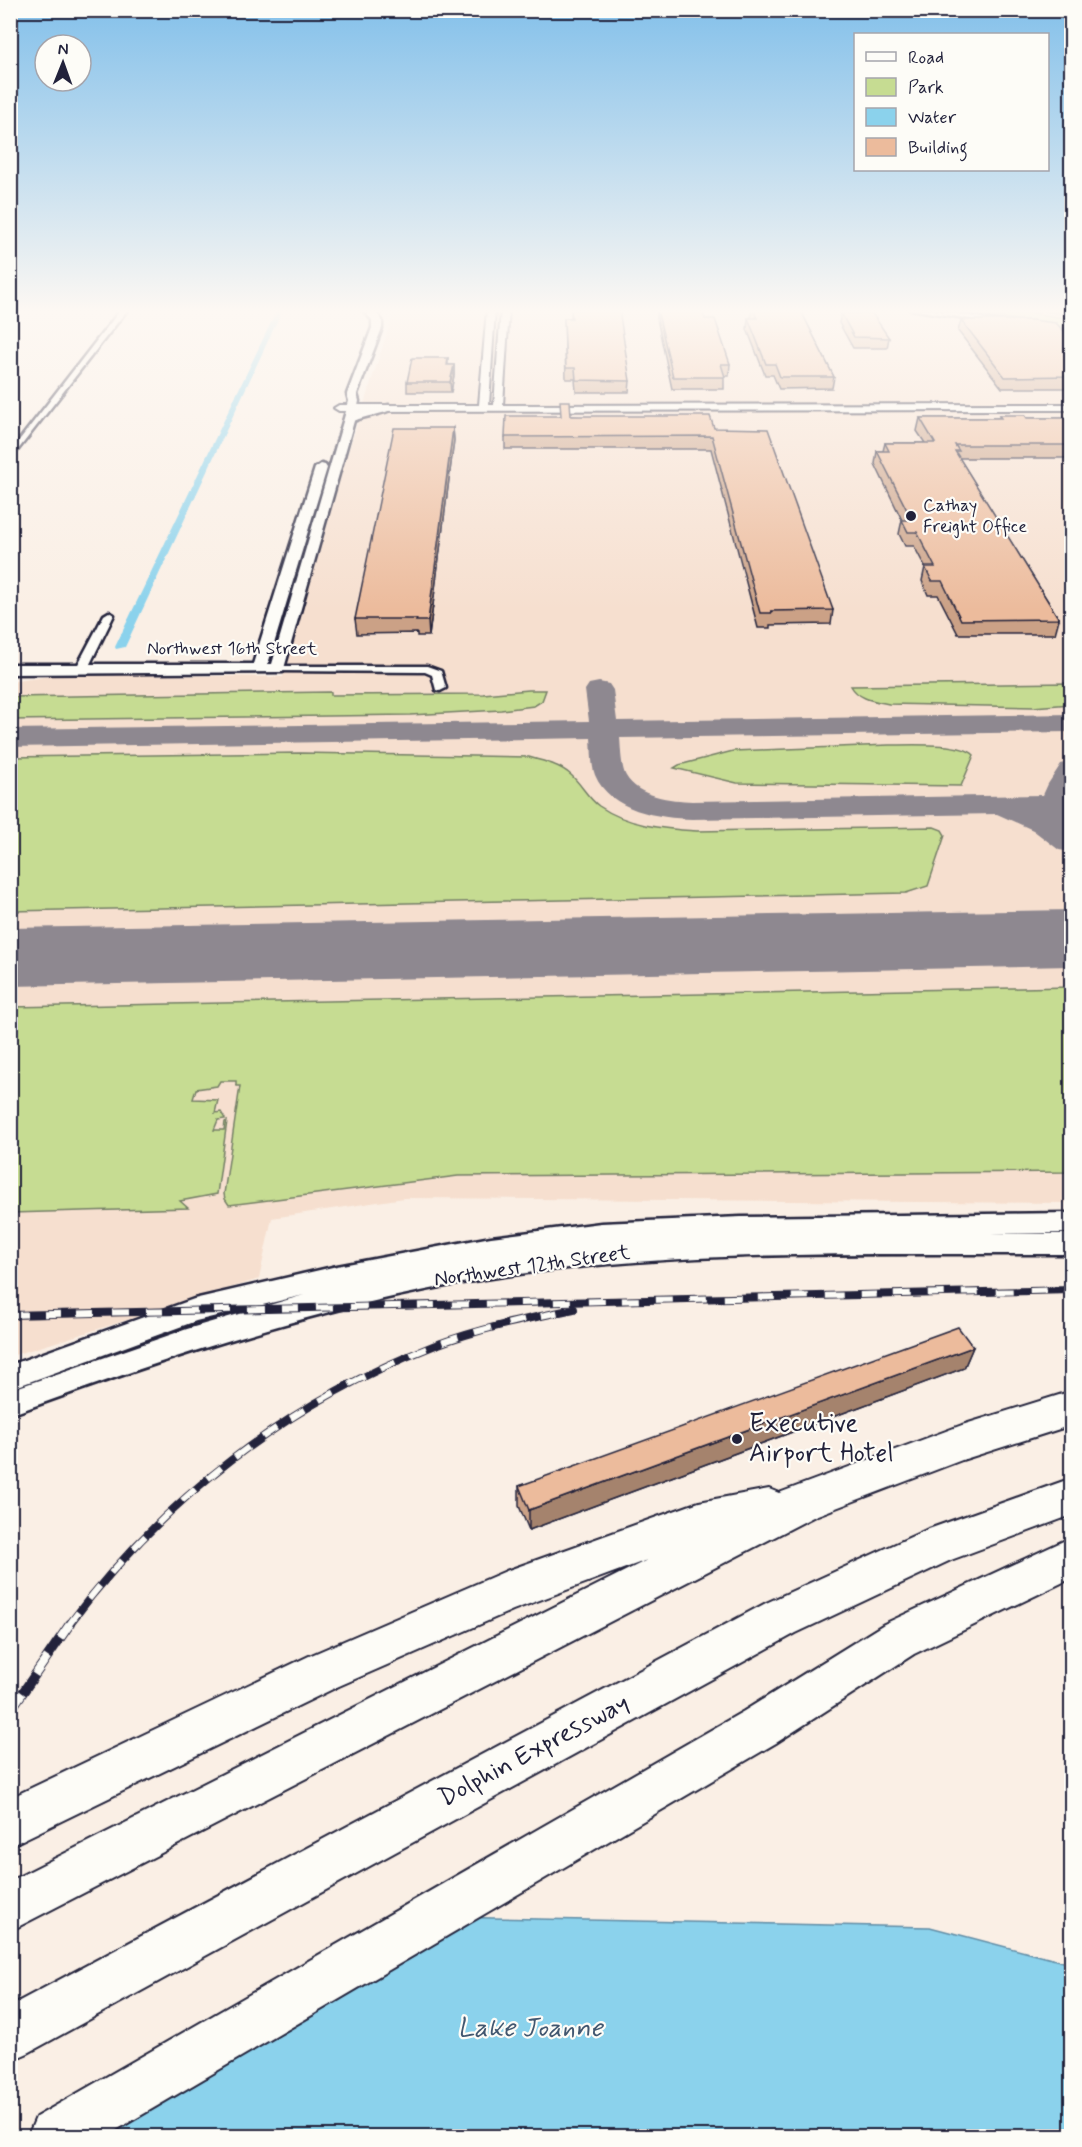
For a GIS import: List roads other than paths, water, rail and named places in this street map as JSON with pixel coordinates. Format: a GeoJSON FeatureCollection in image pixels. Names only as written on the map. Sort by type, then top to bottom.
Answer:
{"type":"FeatureCollection","features":[{"type":"Feature","properties":{"kind":"highway"},"geometry":{"type":"LineString","coordinates":[[10,1907],[802,1502],[962,1443],[1071,1408]]}},
{"type":"Feature","properties":{"kind":"highway","name":"Dolphin Expressway"},"geometry":{"type":"LineString","coordinates":[[27,2025],[781,1618],[940,1544],[1071,1496]]}},
{"type":"Feature","properties":{"kind":"highway"},"geometry":{"type":"LineString","coordinates":[[10,1823],[324,1671],[506,1592],[699,1521],[802,1502]]}},
{"type":"Feature","properties":{"kind":"highway"},"geometry":{"type":"LineString","coordinates":[[55,2136],[760,1727],[899,1639],[1071,1557]]}},
{"type":"Feature","properties":{"kind":"main road"},"geometry":{"type":"LineString","coordinates":[[333,429],[346,409]]}},
{"type":"Feature","properties":{"kind":"main road"},"geometry":{"type":"LineString","coordinates":[[278,669],[346,409]]}},
{"type":"Feature","properties":{"kind":"main road"},"geometry":{"type":"LineString","coordinates":[[354,409],[363,412],[381,409]]}},
{"type":"Feature","properties":{"kind":"main road"},"geometry":{"type":"LineString","coordinates":[[259,669],[326,451]]}},
{"type":"Feature","properties":{"kind":"main road","name":"Northwest 16th Street"},"geometry":{"type":"LineString","coordinates":[[10,669],[278,669]]}},
{"type":"Feature","properties":{"kind":"main road","name":"Northwest 12th Street"},"geometry":{"type":"LineString","coordinates":[[10,1377],[194,1310],[337,1277],[491,1247],[601,1233],[741,1227],[1071,1223]]}},
{"type":"Feature","properties":{"kind":"main road","name":"Northwest 12th Street"},"geometry":{"type":"LineString","coordinates":[[10,1403],[138,1357],[296,1308],[406,1284],[515,1265],[604,1254],[702,1248],[1071,1244]]}},
{"type":"Feature","properties":{"kind":"street"},"geometry":{"type":"LineString","coordinates":[[10,458],[48,409]]}},
{"type":"Feature","properties":{"kind":"street"},"geometry":{"type":"LineString","coordinates":[[82,668],[109,615]]}},
{"type":"Feature","properties":{"kind":"street","name":"Northwest 16th Street"},"geometry":{"type":"LineString","coordinates":[[278,669],[427,669],[437,673],[440,688]]}},
{"type":"Feature","properties":{"kind":"water","name":"Lake Joanne"},"geometry":{"type":"Polygon","coordinates":[[[444,1917],[930,1927],[1071,1964],[1071,2136],[106,2136],[444,1917]]]}},
{"type":"Feature","properties":{"kind":"waterway"},"geometry":{"type":"LineString","coordinates":[[120,647],[232,409]]}},
{"type":"Feature","properties":{"kind":"railway"},"geometry":{"type":"LineString","coordinates":[[10,1315],[1072,1290]]}},
{"type":"Feature","properties":{"kind":"railway"},"geometry":{"type":"LineString","coordinates":[[68,1626],[144,1537],[186,1497],[278,1426],[379,1369],[433,1346],[485,1329],[574,1309]]}},
{"type":"Feature","properties":{"kind":"railway"},"geometry":{"type":"LineString","coordinates":[[10,1711],[70,1624]]}},
{"type":"Feature","properties":{"kind":"place","name":"Cathay Freight Office"},"geometry":{"type":"Point","coordinates":[911,516]}},
{"type":"Feature","properties":{"kind":"place","name":"Executive Airport Hotel"},"geometry":{"type":"Point","coordinates":[737,1439]}}]}
